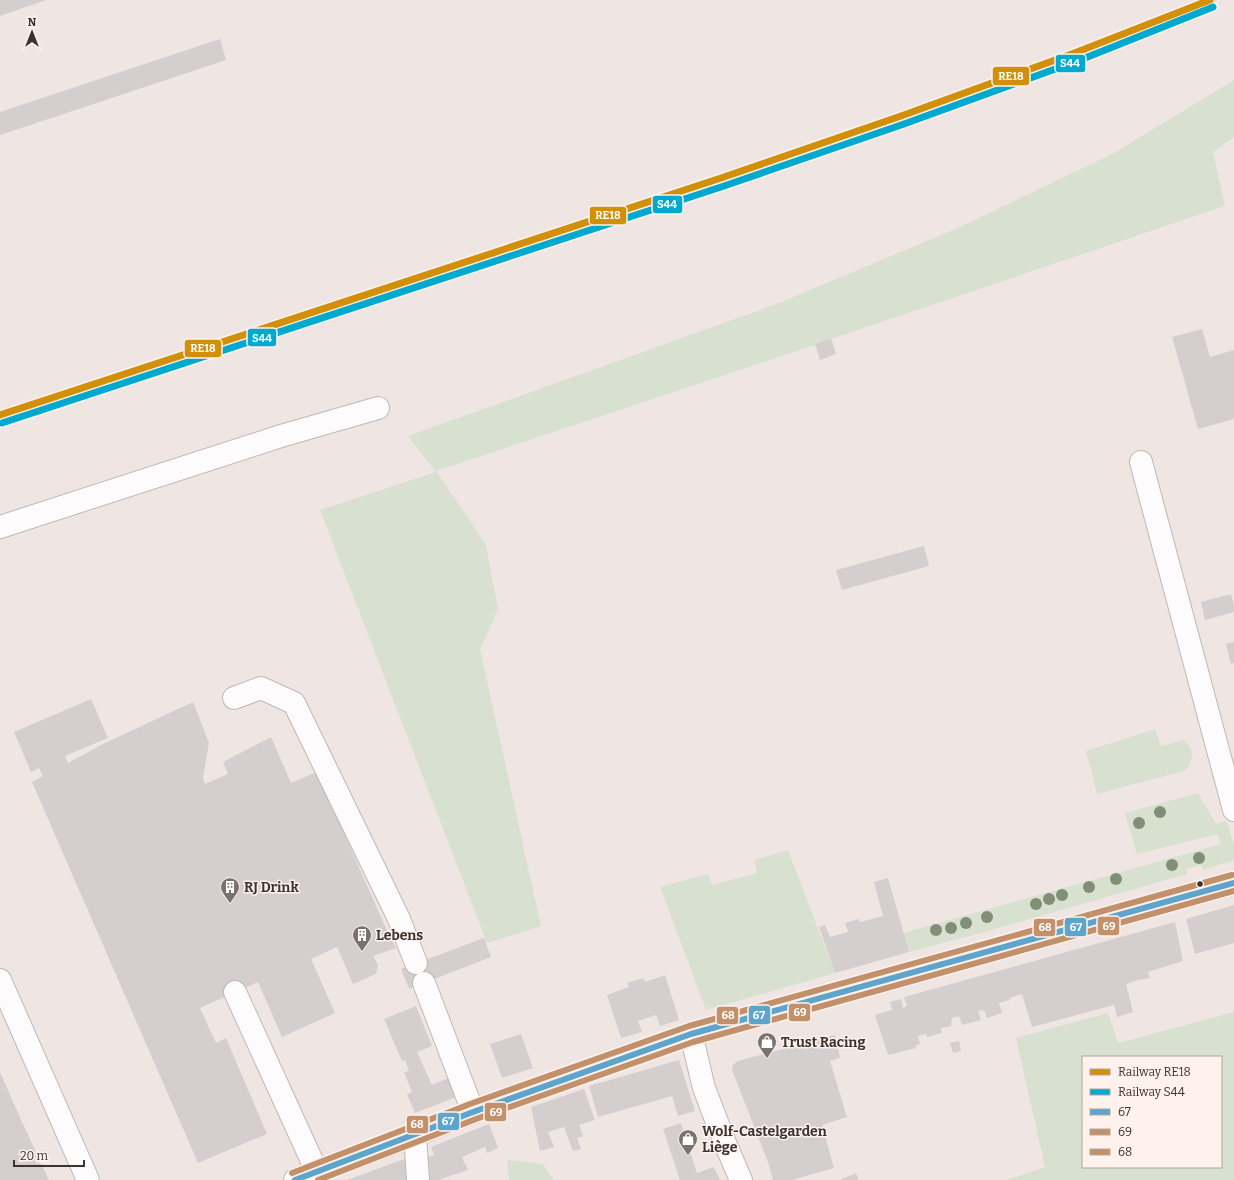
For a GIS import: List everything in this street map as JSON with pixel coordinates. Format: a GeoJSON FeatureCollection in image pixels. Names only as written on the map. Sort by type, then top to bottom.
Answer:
{"type":"FeatureCollection","features":[{"type":"Feature","properties":{"kind":"main road"},"geometry":{"type":"LineString","coordinates":[[0,527],[281,436],[378,408]]}},
{"type":"Feature","properties":{"kind":"main road"},"geometry":{"type":"LineString","coordinates":[[1141,462],[1234,810]]}},
{"type":"Feature","properties":{"kind":"main road"},"geometry":{"type":"LineString","coordinates":[[234,698],[262,688],[294,702],[399,919],[473,1112]]}},
{"type":"Feature","properties":{"kind":"main road"},"geometry":{"type":"LineString","coordinates":[[295,1180],[473,1112],[691,1034],[1234,883]]}},
{"type":"Feature","properties":{"kind":"main road"},"geometry":{"type":"LineString","coordinates":[[0,980],[88,1180]]}},
{"type":"Feature","properties":{"kind":"main road"},"geometry":{"type":"LineString","coordinates":[[235,992],[317,1172]]}},
{"type":"Feature","properties":{"kind":"main road"},"geometry":{"type":"LineString","coordinates":[[691,1034],[704,1088],[741,1180]]}},
{"type":"Feature","properties":{"kind":"main road"},"geometry":{"type":"LineString","coordinates":[[415,1135],[418,1180]]}},
{"type":"Feature","properties":{"kind":"green space"},"geometry":{"type":"Polygon","coordinates":[[[1234,80],[1234,137],[1213,152],[1225,206],[831,338],[815,345],[436,471],[486,545],[498,609],[480,649],[541,926],[487,943],[320,510],[436,472],[408,436],[779,303],[960,227],[1114,153],[1234,80]]]}},
{"type":"Feature","properties":{"kind":"green space"},"geometry":{"type":"Polygon","coordinates":[[[1155,729],[1161,746],[1184,740],[1191,749],[1192,754],[1189,766],[1184,771],[1097,794],[1086,751],[1155,729]]]}},
{"type":"Feature","properties":{"kind":"green space"},"geometry":{"type":"Polygon","coordinates":[[[1198,793],[1216,824],[1227,821],[1234,845],[1234,860],[1203,870],[1202,865],[1186,869],[1187,874],[909,952],[903,933],[1221,844],[1218,834],[1137,854],[1125,813],[1198,793]]]}},
{"type":"Feature","properties":{"kind":"green space"},"geometry":{"type":"Polygon","coordinates":[[[788,850],[835,973],[706,1010],[660,887],[708,874],[712,885],[757,873],[754,860],[788,850]]]}},
{"type":"Feature","properties":{"kind":"green space"},"geometry":{"type":"Polygon","coordinates":[[[1234,1012],[1234,1180],[1007,1180],[1045,1167],[1016,1038],[1108,1013],[1118,1043],[1234,1012]]]}},
{"type":"Feature","properties":{"kind":"green space"},"geometry":{"type":"Polygon","coordinates":[[[507,1160],[543,1164],[554,1180],[509,1180],[507,1160]]]}},
{"type":"Feature","properties":{"kind":"building"},"geometry":{"type":"Polygon","coordinates":[[[0,0],[46,0],[0,16],[0,0]]]}},
{"type":"Feature","properties":{"kind":"building"},"geometry":{"type":"Polygon","coordinates":[[[220,39],[226,60],[0,135],[0,112],[220,39]]]}},
{"type":"Feature","properties":{"kind":"building"},"geometry":{"type":"Polygon","coordinates":[[[1202,329],[1210,357],[1234,350],[1234,419],[1198,429],[1172,337],[1202,329]]]}},
{"type":"Feature","properties":{"kind":"building"},"geometry":{"type":"Polygon","coordinates":[[[831,338],[836,354],[820,360],[815,344],[831,338]]]}},
{"type":"Feature","properties":{"kind":"building"},"geometry":{"type":"Polygon","coordinates":[[[924,546],[929,566],[842,590],[836,570],[924,546]]]}},
{"type":"Feature","properties":{"kind":"building"},"geometry":{"type":"Polygon","coordinates":[[[1231,594],[1234,612],[1205,620],[1201,602],[1231,594]]]}},
{"type":"Feature","properties":{"kind":"building"},"geometry":{"type":"Polygon","coordinates":[[[1234,642],[1234,663],[1231,664],[1226,644],[1234,642]]]}},
{"type":"Feature","properties":{"kind":"building","name":"RJ Drink"},"geometry":{"type":"Polygon","coordinates":[[[91,699],[108,738],[65,756],[68,763],[103,744],[193,702],[209,743],[203,778],[205,784],[228,774],[223,762],[271,737],[291,783],[317,772],[396,948],[373,956],[378,965],[376,974],[353,984],[337,947],[311,959],[335,1013],[282,1037],[258,982],[200,1008],[216,1043],[226,1038],[267,1134],[198,1163],[32,782],[43,776],[39,768],[31,772],[14,732],[91,699]]]}},
{"type":"Feature","properties":{"kind":"building"},"geometry":{"type":"Polygon","coordinates":[[[888,878],[909,952],[835,973],[819,927],[825,925],[830,937],[848,932],[845,923],[859,919],[860,922],[883,916],[874,882],[888,878]]]}},
{"type":"Feature","properties":{"kind":"building"},"geometry":{"type":"Polygon","coordinates":[[[1234,905],[1234,943],[1195,954],[1186,919],[1234,905]]]}},
{"type":"Feature","properties":{"kind":"building"},"geometry":{"type":"Polygon","coordinates":[[[1175,922],[1183,961],[1148,972],[1150,978],[1137,980],[1126,984],[1133,1012],[1117,1017],[1114,1005],[1032,1027],[1022,994],[1009,998],[1010,1000],[999,1003],[1002,1013],[987,1018],[984,1010],[978,1011],[981,1020],[962,1025],[959,1016],[952,1018],[951,1026],[941,1028],[942,1033],[927,1037],[926,1034],[918,1036],[920,1044],[915,1046],[916,1048],[888,1055],[875,1015],[892,1010],[890,1002],[901,999],[903,1008],[907,1006],[904,997],[1175,922]]]}},
{"type":"Feature","properties":{"kind":"building"},"geometry":{"type":"Polygon","coordinates":[[[484,938],[491,957],[409,989],[401,969],[484,938]]]}},
{"type":"Feature","properties":{"kind":"building"},"geometry":{"type":"Polygon","coordinates":[[[665,975],[679,1020],[660,1026],[656,1015],[638,1021],[642,1032],[621,1038],[607,995],[629,987],[627,983],[644,978],[645,982],[665,975]]]}},
{"type":"Feature","properties":{"kind":"building"},"geometry":{"type":"Polygon","coordinates":[[[416,1006],[432,1046],[417,1052],[432,1085],[451,1077],[459,1096],[415,1113],[407,1094],[412,1092],[404,1072],[409,1071],[405,1060],[402,1061],[384,1019],[416,1006]]]}},
{"type":"Feature","properties":{"kind":"building"},"geometry":{"type":"Polygon","coordinates":[[[521,1034],[533,1068],[502,1078],[490,1044],[521,1034]]]}},
{"type":"Feature","properties":{"kind":"building"},"geometry":{"type":"Polygon","coordinates":[[[835,1035],[840,1058],[830,1061],[847,1117],[822,1125],[834,1168],[792,1180],[773,1180],[768,1162],[732,1070],[733,1065],[738,1061],[835,1035]]]}},
{"type":"Feature","properties":{"kind":"building"},"geometry":{"type":"Polygon","coordinates":[[[959,1041],[961,1051],[953,1053],[950,1043],[959,1041]]]}},
{"type":"Feature","properties":{"kind":"building"},"geometry":{"type":"Polygon","coordinates":[[[679,1060],[695,1111],[678,1116],[672,1096],[598,1117],[589,1086],[679,1060]]]}},
{"type":"Feature","properties":{"kind":"building"},"geometry":{"type":"Polygon","coordinates":[[[0,1072],[22,1122],[49,1180],[0,1180],[0,1072]]]}},
{"type":"Feature","properties":{"kind":"building"},"geometry":{"type":"Polygon","coordinates":[[[584,1089],[595,1120],[579,1125],[583,1136],[577,1138],[581,1149],[573,1151],[564,1127],[548,1132],[554,1147],[540,1151],[531,1107],[584,1089]]]}},
{"type":"Feature","properties":{"kind":"building"},"geometry":{"type":"Polygon","coordinates":[[[681,1123],[697,1173],[714,1167],[720,1180],[680,1180],[663,1129],[681,1123]]]}},
{"type":"Feature","properties":{"kind":"building"},"geometry":{"type":"Polygon","coordinates":[[[489,1124],[498,1148],[487,1153],[485,1147],[462,1157],[468,1170],[438,1180],[427,1180],[425,1158],[434,1155],[431,1147],[489,1124]]]}},
{"type":"Feature","properties":{"kind":"building"},"geometry":{"type":"Polygon","coordinates":[[[407,1158],[408,1180],[347,1180],[407,1158]]]}},
{"type":"Feature","properties":{"kind":"building"},"geometry":{"type":"Polygon","coordinates":[[[856,1173],[859,1180],[840,1180],[856,1173]]]}},
{"type":"Feature","properties":{"kind":"rail line","name":"RE18"},"geometry":{"type":"LineString","coordinates":[[0,415],[721,178],[901,116],[1077,52],[1210,0]]}},
{"type":"Feature","properties":{"kind":"rail line","name":"S44"},"geometry":{"type":"LineString","coordinates":[[2,423],[724,186],[904,124],[1080,60],[1213,7]]}},
{"type":"Feature","properties":{"kind":"transit line","name":"68"},"geometry":{"type":"LineString","coordinates":[[292,1173],[470,1104],[689,1026],[1232,875]]}},
{"type":"Feature","properties":{"kind":"transit line","name":"67"},"geometry":{"type":"LineString","coordinates":[[295,1180],[473,1112],[691,1034],[1234,883]]}},
{"type":"Feature","properties":{"kind":"transit line","name":"69"},"geometry":{"type":"LineString","coordinates":[[318,1180],[476,1119],[693,1042],[1234,891]]}},
{"type":"Feature","properties":{"kind":"place","name":"RJ Drink"},"geometry":{"type":"Point","coordinates":[230,904]}},
{"type":"Feature","properties":{"kind":"place","name":"Lebens"},"geometry":{"type":"Point","coordinates":[362,952]}},
{"type":"Feature","properties":{"kind":"place","name":"Trust Racing"},"geometry":{"type":"Point","coordinates":[767,1059]}},
{"type":"Feature","properties":{"kind":"place","name":"Wolf-Castelgarden Liège"},"geometry":{"type":"Point","coordinates":[688,1156]}}]}
